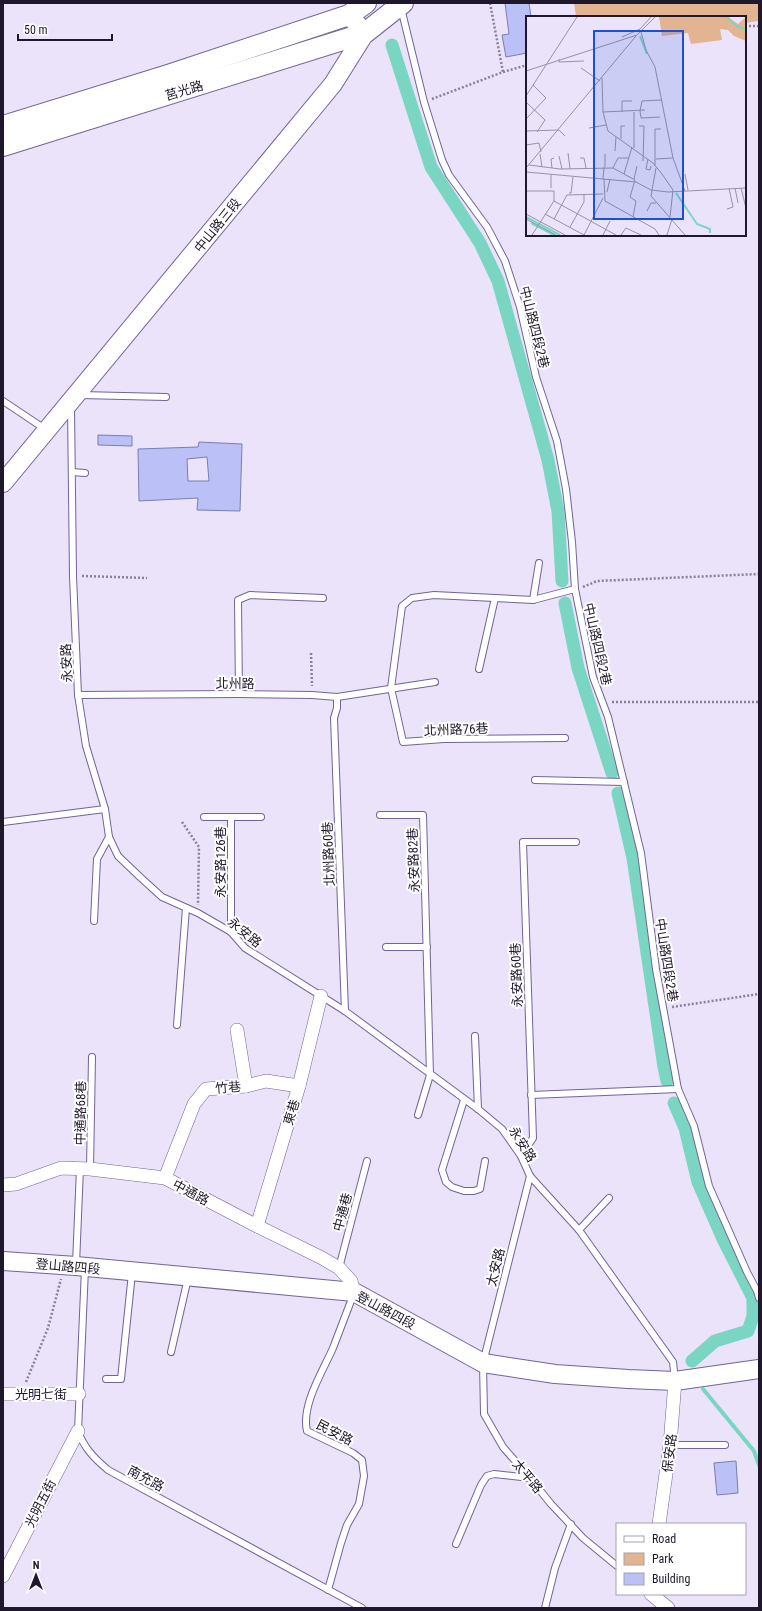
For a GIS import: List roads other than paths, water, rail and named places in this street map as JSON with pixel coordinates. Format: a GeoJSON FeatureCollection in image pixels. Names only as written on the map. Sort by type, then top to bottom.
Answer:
{"type":"FeatureCollection","features":[{"type":"Feature","properties":{"kind":"main road","name":"莒光路"},"geometry":{"type":"LineString","coordinates":[[3,126],[168,75],[349,15],[366,3]]}},
{"type":"Feature","properties":{"kind":"main road"},"geometry":{"type":"LineString","coordinates":[[365,33],[401,4]]}},
{"type":"Feature","properties":{"kind":"main road","name":"莒光路"},"geometry":{"type":"LineString","coordinates":[[3,146],[365,33]]}},
{"type":"Feature","properties":{"kind":"street"},"geometry":{"type":"LineString","coordinates":[[349,15],[365,33]]}},
{"type":"Feature","properties":{"kind":"street","name":"中山路三段"},"geometry":{"type":"LineString","coordinates":[[3,483],[333,84],[365,33]]}},
{"type":"Feature","properties":{"kind":"street","name":"東巷"},"geometry":{"type":"LineString","coordinates":[[256,1226],[299,1086],[321,996]]}},
{"type":"Feature","properties":{"kind":"street"},"geometry":{"type":"LineString","coordinates":[[237,1030],[246,1086]]}},
{"type":"Feature","properties":{"kind":"street","name":"竹巷"},"geometry":{"type":"LineString","coordinates":[[165,1178],[194,1104],[206,1089],[246,1086],[266,1081],[299,1086]]}},
{"type":"Feature","properties":{"kind":"street","name":"中通路"},"geometry":{"type":"LineString","coordinates":[[3,1185],[16,1184],[61,1168],[85,1168],[165,1178],[339,1268],[351,1281],[354,1292]]}},
{"type":"Feature","properties":{"kind":"street","name":"登山路四段"},"geometry":{"type":"LineString","coordinates":[[3,1261],[132,1271],[354,1292],[482,1363],[555,1374],[628,1379],[688,1379],[759,1369]]}},
{"type":"Feature","properties":{"kind":"street","name":"保安路"},"geometry":{"type":"LineString","coordinates":[[659,1523],[670,1445],[688,1379]]}},
{"type":"Feature","properties":{"kind":"street","name":"光明七街"},"geometry":{"type":"LineString","coordinates":[[3,1394],[79,1394]]}},
{"type":"Feature","properties":{"kind":"street","name":"光明五街"},"geometry":{"type":"LineString","coordinates":[[3,1576],[78,1431]]}},
{"type":"Feature","properties":{"kind":"street"},"geometry":{"type":"LineString","coordinates":[[652,1595],[668,1608]]}},
{"type":"Feature","properties":{"kind":"lane","name":"中山路四段2巷"},"geometry":{"type":"LineString","coordinates":[[401,4],[424,102],[442,160],[449,175],[487,227],[502,254],[520,307],[536,377],[557,441],[566,490],[572,542],[575,589],[593,677],[601,702],[608,717],[641,853],[656,969],[678,1089],[694,1126],[709,1186],[759,1298]]}},
{"type":"Feature","properties":{"kind":"lane"},"geometry":{"type":"LineString","coordinates":[[73,398],[166,397]]}},
{"type":"Feature","properties":{"kind":"lane","name":"永安路"},"geometry":{"type":"LineString","coordinates":[[73,398],[73,576],[78,694],[86,746],[105,809],[109,836],[118,856],[162,897],[198,913],[231,932],[245,948],[345,1011],[478,1109],[502,1129],[521,1156],[530,1176],[579,1230],[673,1362],[688,1379]]}},
{"type":"Feature","properties":{"kind":"lane"},"geometry":{"type":"LineString","coordinates":[[3,401],[46,430]]}},
{"type":"Feature","properties":{"kind":"lane"},"geometry":{"type":"LineString","coordinates":[[72,472],[85,473]]}},
{"type":"Feature","properties":{"kind":"lane"},"geometry":{"type":"LineString","coordinates":[[533,600],[539,563]]}},
{"type":"Feature","properties":{"kind":"lane"},"geometry":{"type":"LineString","coordinates":[[391,688],[402,606],[412,598],[434,595],[533,600],[575,589]]}},
{"type":"Feature","properties":{"kind":"lane"},"geometry":{"type":"LineString","coordinates":[[238,694],[238,600],[250,595],[323,598]]}},
{"type":"Feature","properties":{"kind":"lane"},"geometry":{"type":"LineString","coordinates":[[479,669],[495,598]]}},
{"type":"Feature","properties":{"kind":"lane","name":"北州路"},"geometry":{"type":"LineString","coordinates":[[78,694],[238,694],[312,695],[337,697],[435,682]]}},
{"type":"Feature","properties":{"kind":"lane","name":"北州路76巷"},"geometry":{"type":"LineString","coordinates":[[391,688],[403,742],[444,739],[565,738]]}},
{"type":"Feature","properties":{"kind":"lane","name":"北州路60巷"},"geometry":{"type":"LineString","coordinates":[[337,697],[337,708],[334,718],[345,1011]]}},
{"type":"Feature","properties":{"kind":"lane"},"geometry":{"type":"LineString","coordinates":[[535,780],[624,782]]}},
{"type":"Feature","properties":{"kind":"lane"},"geometry":{"type":"LineString","coordinates":[[3,822],[105,809]]}},
{"type":"Feature","properties":{"kind":"lane","name":"永安路82巷"},"geometry":{"type":"LineString","coordinates":[[380,815],[423,815],[430,1075],[418,1115]]}},
{"type":"Feature","properties":{"kind":"lane","name":"永安路126巷"},"geometry":{"type":"LineString","coordinates":[[204,817],[261,817]]}},
{"type":"Feature","properties":{"kind":"lane","name":"永安路126巷"},"geometry":{"type":"LineString","coordinates":[[231,817],[231,932]]}},
{"type":"Feature","properties":{"kind":"lane"},"geometry":{"type":"LineString","coordinates":[[94,921],[97,859],[109,836]]}},
{"type":"Feature","properties":{"kind":"lane","name":"永安路60巷"},"geometry":{"type":"LineString","coordinates":[[521,1156],[533,1138],[523,842],[576,842]]}},
{"type":"Feature","properties":{"kind":"lane"},"geometry":{"type":"LineString","coordinates":[[177,1025],[186,908]]}},
{"type":"Feature","properties":{"kind":"lane"},"geometry":{"type":"LineString","coordinates":[[386,947],[427,947]]}},
{"type":"Feature","properties":{"kind":"lane"},"geometry":{"type":"LineString","coordinates":[[475,1036],[478,1109]]}},
{"type":"Feature","properties":{"kind":"lane","name":"中通路68巷"},"geometry":{"type":"LineString","coordinates":[[75,1266],[85,1168],[92,1057]]}},
{"type":"Feature","properties":{"kind":"lane"},"geometry":{"type":"LineString","coordinates":[[531,1095],[678,1089]]}},
{"type":"Feature","properties":{"kind":"lane"},"geometry":{"type":"LineString","coordinates":[[464,1100],[442,1170],[446,1182],[452,1187],[464,1191],[474,1191],[480,1189],[485,1161]]}},
{"type":"Feature","properties":{"kind":"lane","name":"中通巷"},"geometry":{"type":"LineString","coordinates":[[339,1268],[367,1161]]}},
{"type":"Feature","properties":{"kind":"lane","name":"太安路"},"geometry":{"type":"LineString","coordinates":[[482,1363],[530,1176]]}},
{"type":"Feature","properties":{"kind":"lane"},"geometry":{"type":"LineString","coordinates":[[579,1230],[609,1198]]}},
{"type":"Feature","properties":{"kind":"lane","name":"南充路"},"geometry":{"type":"LineString","coordinates":[[75,1266],[79,1394],[78,1431],[81,1441],[91,1456],[108,1470],[362,1608]]}},
{"type":"Feature","properties":{"kind":"lane"},"geometry":{"type":"LineString","coordinates":[[106,1379],[122,1379],[132,1271]]}},
{"type":"Feature","properties":{"kind":"lane"},"geometry":{"type":"LineString","coordinates":[[171,1352],[188,1276]]}},
{"type":"Feature","properties":{"kind":"lane","name":"民安路"},"geometry":{"type":"LineString","coordinates":[[328,1590],[347,1525],[359,1504],[364,1476],[362,1460],[353,1453],[307,1431],[304,1421],[317,1381],[333,1348],[354,1292]]}},
{"type":"Feature","properties":{"kind":"lane","name":"太平路"},"geometry":{"type":"LineString","coordinates":[[482,1363],[484,1414],[503,1447],[551,1504],[583,1538],[616,1565]]}},
{"type":"Feature","properties":{"kind":"lane"},"geometry":{"type":"LineString","coordinates":[[670,1445],[725,1445]]}},
{"type":"Feature","properties":{"kind":"lane"},"geometry":{"type":"LineString","coordinates":[[456,1544],[481,1485],[487,1476],[494,1474],[530,1478]]}},
{"type":"Feature","properties":{"kind":"lane"},"geometry":{"type":"LineString","coordinates":[[544,1608],[555,1568],[571,1524]]}},
{"type":"Feature","properties":{"kind":"waterway"},"geometry":{"type":"LineString","coordinates":[[392,45],[431,167],[480,243],[498,281],[548,460],[558,511],[562,581]]}},
{"type":"Feature","properties":{"kind":"waterway"},"geometry":{"type":"LineString","coordinates":[[565,603],[578,668],[612,773]]}},
{"type":"Feature","properties":{"kind":"waterway"},"geometry":{"type":"LineString","coordinates":[[618,793],[633,858],[667,1081]]}},
{"type":"Feature","properties":{"kind":"waterway"},"geometry":{"type":"LineString","coordinates":[[674,1103],[685,1128],[698,1182],[723,1239],[753,1298],[753,1316],[748,1331],[715,1341],[692,1361]]}},
{"type":"Feature","properties":{"kind":"waterway"},"geometry":{"type":"LineString","coordinates":[[703,1389],[754,1451],[759,1465]]}}]}
